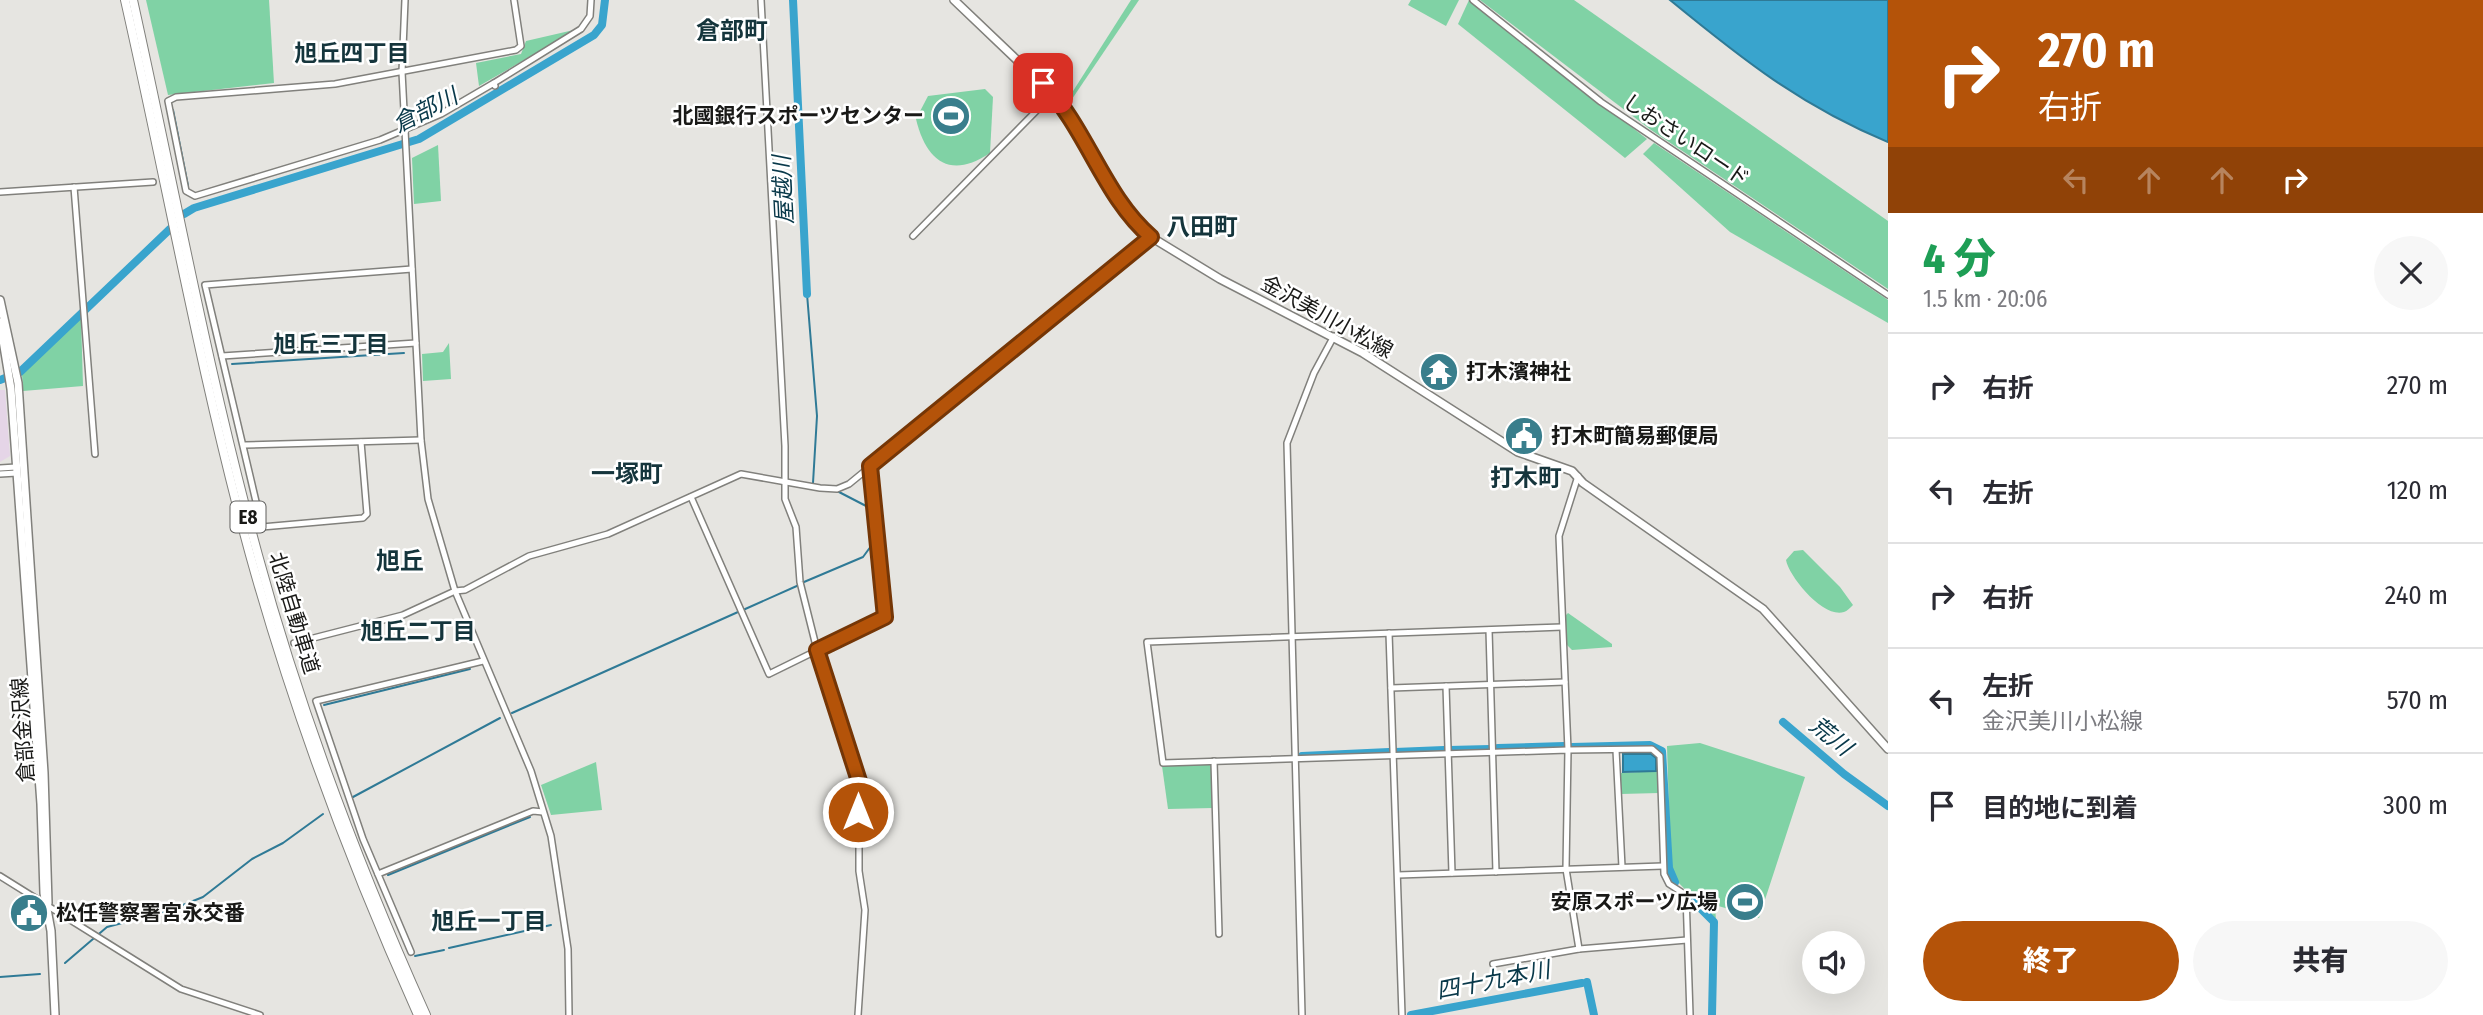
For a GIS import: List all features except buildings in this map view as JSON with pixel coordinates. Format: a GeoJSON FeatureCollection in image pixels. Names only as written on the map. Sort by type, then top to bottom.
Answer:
{"type":"FeatureCollection","features":[{"type":"Feature","properties":{"kind":"highway","name":"北陸自動車道"},"geometry":{"type":"LineString","coordinates":[[125,0],[204,366],[250,556],[324,786],[418,1015]]}},
{"type":"Feature","properties":{"kind":"highway","name":"北陸自動車道"},"geometry":{"type":"LineString","coordinates":[[133,0],[217,393],[270,597],[335,793],[426,1015]]}},
{"type":"Feature","properties":{"kind":"main road","name":"金沢美川小松線"},"geometry":{"type":"LineString","coordinates":[[954,0],[1054,94],[1076,124],[1120,200],[1151,237],[1220,279],[1334,337],[1518,452],[1558,465],[1578,476],[1590,488],[1763,609],[1888,749]]}},
{"type":"Feature","properties":{"kind":"main road","name":"倉部金沢線"},"geometry":{"type":"LineString","coordinates":[[0,300],[14,384],[44,773],[50,894],[47,907]]}},
{"type":"Feature","properties":{"kind":"main road","name":"倉部金沢線"},"geometry":{"type":"LineString","coordinates":[[0,322],[12,366]]}},
{"type":"Feature","properties":{"kind":"main road","name":"倉部金沢線"},"geometry":{"type":"LineString","coordinates":[[14,384],[17,470],[41,804],[44,893],[55,1015]]}},
{"type":"Feature","properties":{"kind":"street"},"geometry":{"type":"LineString","coordinates":[[405,0],[402,72],[421,440],[428,499],[455,591],[531,771],[553,846],[565,918],[569,1015]]}},
{"type":"Feature","properties":{"kind":"street"},"geometry":{"type":"LineString","coordinates":[[514,0],[521,46],[516,50],[335,85],[176,97],[168,101],[186,191],[195,195],[380,141],[441,114],[495,85],[581,29],[590,16],[591,0]]}},
{"type":"Feature","properties":{"kind":"street"},"geometry":{"type":"LineString","coordinates":[[761,0],[785,446],[785,499],[796,527],[801,584],[817,650],[859,781],[858,838],[865,912],[858,1015]]}},
{"type":"Feature","properties":{"kind":"street","name":"しおさいロード"},"geometry":{"type":"LineString","coordinates":[[1474,0],[1601,102],[1888,295]]}},
{"type":"Feature","properties":{"kind":"street"},"geometry":{"type":"LineString","coordinates":[[913,236],[1054,94]]}},
{"type":"Feature","properties":{"kind":"street"},"geometry":{"type":"LineString","coordinates":[[0,192],[153,182]]}},
{"type":"Feature","properties":{"kind":"street"},"geometry":{"type":"LineString","coordinates":[[74,187],[95,454]]}},
{"type":"Feature","properties":{"kind":"street"},"geometry":{"type":"LineString","coordinates":[[294,643],[403,615],[455,591],[465,590],[528,556],[608,534],[741,474],[784,483],[837,489],[849,484],[1151,237]]}},
{"type":"Feature","properties":{"kind":"street"},"geometry":{"type":"LineString","coordinates":[[361,442],[368,514],[363,518],[262,527],[245,444],[205,285],[412,269]]}},
{"type":"Feature","properties":{"kind":"street"},"geometry":{"type":"LineString","coordinates":[[1302,1015],[1287,443],[1314,373],[1334,337]]}},
{"type":"Feature","properties":{"kind":"street"},"geometry":{"type":"LineString","coordinates":[[222,356],[416,343]]}},
{"type":"Feature","properties":{"kind":"street"},"geometry":{"type":"LineString","coordinates":[[245,444],[421,440]]}},
{"type":"Feature","properties":{"kind":"street"},"geometry":{"type":"LineString","coordinates":[[691,497],[769,674],[885,617],[870,466]]}},
{"type":"Feature","properties":{"kind":"street"},"geometry":{"type":"LineString","coordinates":[[0,468],[17,470]]}},
{"type":"Feature","properties":{"kind":"street"},"geometry":{"type":"LineString","coordinates":[[0,474],[17,470]]}},
{"type":"Feature","properties":{"kind":"street"},"geometry":{"type":"LineString","coordinates":[[1578,476],[1559,536],[1568,750],[1566,869],[1579,949]]}},
{"type":"Feature","properties":{"kind":"street"},"geometry":{"type":"LineString","coordinates":[[1562,627],[1147,642],[1163,763],[1652,749],[1660,756],[1663,866],[1669,884],[1686,895],[1690,1015]]}},
{"type":"Feature","properties":{"kind":"street"},"geometry":{"type":"LineString","coordinates":[[1489,629],[1496,872]]}},
{"type":"Feature","properties":{"kind":"street"},"geometry":{"type":"LineString","coordinates":[[1389,633],[1402,1015]]}},
{"type":"Feature","properties":{"kind":"street"},"geometry":{"type":"LineString","coordinates":[[411,952],[378,874],[316,701],[483,661]]}},
{"type":"Feature","properties":{"kind":"street"},"geometry":{"type":"LineString","coordinates":[[1391,688],[1565,682]]}},
{"type":"Feature","properties":{"kind":"street"},"geometry":{"type":"LineString","coordinates":[[1446,687],[1452,873]]}},
{"type":"Feature","properties":{"kind":"street"},"geometry":{"type":"LineString","coordinates":[[1616,750],[1622,867]]}},
{"type":"Feature","properties":{"kind":"street"},"geometry":{"type":"LineString","coordinates":[[1214,761],[1219,934]]}},
{"type":"Feature","properties":{"kind":"street"},"geometry":{"type":"LineString","coordinates":[[378,874],[533,811],[543,812]]}},
{"type":"Feature","properties":{"kind":"street"},"geometry":{"type":"LineString","coordinates":[[1398,875],[1663,866]]}},
{"type":"Feature","properties":{"kind":"street"},"geometry":{"type":"LineString","coordinates":[[0,876],[181,989],[260,1015]]}},
{"type":"Feature","properties":{"kind":"street"},"geometry":{"type":"LineString","coordinates":[[1493,964],[1579,949],[1687,940]]}},
{"type":"Feature","properties":{"kind":"shaded area"},"geometry":{"type":"Polygon","coordinates":[[[0,390],[5,390],[10,456],[0,462],[0,390]]]}},
{"type":"Feature","properties":{"kind":"green space"},"geometry":{"type":"Polygon","coordinates":[[[146,0],[269,0],[274,83],[168,95],[146,0]]]}},
{"type":"Feature","properties":{"kind":"green space"},"geometry":{"type":"Polygon","coordinates":[[[1131,0],[1139,0],[1070,102],[1068,99],[1131,0]]]}},
{"type":"Feature","properties":{"kind":"green space"},"geometry":{"type":"Polygon","coordinates":[[[1411,0],[1459,0],[1446,26],[1408,5],[1411,0]]]}},
{"type":"Feature","properties":{"kind":"green space"},"geometry":{"type":"Polygon","coordinates":[[[1469,0],[1647,139],[1625,158],[1458,24],[1469,0]]]}},
{"type":"Feature","properties":{"kind":"green space"},"geometry":{"type":"Polygon","coordinates":[[[1480,0],[1574,0],[1888,221],[1888,289],[1651,130],[1480,0]]]}},
{"type":"Feature","properties":{"kind":"green space"},"geometry":{"type":"Polygon","coordinates":[[[578,29],[479,86],[476,63],[521,54],[526,41],[578,29]]]}},
{"type":"Feature","properties":{"kind":"green space"},"geometry":{"type":"Polygon","coordinates":[[[985,89],[993,97],[990,153],[963,165],[942,162],[926,146],[916,119],[928,96],[985,89]]]}},
{"type":"Feature","properties":{"kind":"green space"},"geometry":{"type":"Polygon","coordinates":[[[1654,143],[1888,300],[1888,323],[1730,232],[1643,154],[1654,143]]]}},
{"type":"Feature","properties":{"kind":"green space"},"geometry":{"type":"Polygon","coordinates":[[[438,145],[441,201],[414,204],[412,158],[438,145]]]}},
{"type":"Feature","properties":{"kind":"green space"},"geometry":{"type":"Polygon","coordinates":[[[81,318],[83,386],[23,391],[22,374],[81,318]]]}},
{"type":"Feature","properties":{"kind":"green space"},"geometry":{"type":"Polygon","coordinates":[[[449,343],[451,379],[423,381],[422,354],[443,352],[449,343]]]}},
{"type":"Feature","properties":{"kind":"green space"},"geometry":{"type":"Polygon","coordinates":[[[1803,550],[1840,587],[1853,605],[1847,610],[1836,612],[1827,609],[1800,586],[1786,560],[1794,551],[1803,550]]]}},
{"type":"Feature","properties":{"kind":"green space"},"geometry":{"type":"Polygon","coordinates":[[[1568,613],[1612,644],[1612,647],[1572,650],[1567,645],[1565,616],[1568,613]]]}},
{"type":"Feature","properties":{"kind":"green space"},"geometry":{"type":"Polygon","coordinates":[[[1700,743],[1805,777],[1759,918],[1715,905],[1716,921],[1671,875],[1667,746],[1700,743]]]}},
{"type":"Feature","properties":{"kind":"green space"},"geometry":{"type":"Polygon","coordinates":[[[596,762],[602,810],[551,815],[541,785],[596,762]]]}},
{"type":"Feature","properties":{"kind":"green space"},"geometry":{"type":"Polygon","coordinates":[[[1213,764],[1213,808],[1168,809],[1162,766],[1213,764]]]}},
{"type":"Feature","properties":{"kind":"green space"},"geometry":{"type":"Polygon","coordinates":[[[1659,771],[1659,793],[1621,794],[1620,773],[1659,771]]]}},
{"type":"Feature","properties":{"kind":"water"},"geometry":{"type":"Polygon","coordinates":[[[1670,0],[1888,0],[1888,142],[1827,113],[1773,80],[1670,0]]]}},
{"type":"Feature","properties":{"kind":"water"},"geometry":{"type":"Polygon","coordinates":[[[1623,754],[1651,754],[1656,758],[1656,771],[1623,772],[1623,754]]]}},
{"type":"Feature","properties":{"kind":"waterway","name":"倉部川"},"geometry":{"type":"LineString","coordinates":[[184,214],[194,208],[419,139],[594,35],[602,25],[605,0]]}},
{"type":"Feature","properties":{"kind":"waterway","name":"屋越川"},"geometry":{"type":"LineString","coordinates":[[793,0],[807,294]]}},
{"type":"Feature","properties":{"kind":"waterway"},"geometry":{"type":"LineString","coordinates":[[173,110],[188,186]]}},
{"type":"Feature","properties":{"kind":"waterway","name":"倉部川"},"geometry":{"type":"LineString","coordinates":[[0,380],[20,372],[170,229]]}},
{"type":"Feature","properties":{"kind":"waterway"},"geometry":{"type":"LineString","coordinates":[[807,294],[817,416],[813,483]]}},
{"type":"Feature","properties":{"kind":"waterway"},"geometry":{"type":"LineString","coordinates":[[232,364],[404,353]]}},
{"type":"Feature","properties":{"kind":"waterway"},"geometry":{"type":"LineString","coordinates":[[804,582],[863,557],[874,542],[868,507],[839,492]]}},
{"type":"Feature","properties":{"kind":"waterway"},"geometry":{"type":"LineString","coordinates":[[743,610],[799,585]]}},
{"type":"Feature","properties":{"kind":"waterway"},"geometry":{"type":"LineString","coordinates":[[512,713],[738,612]]}},
{"type":"Feature","properties":{"kind":"waterway"},"geometry":{"type":"LineString","coordinates":[[324,705],[470,669]]}},
{"type":"Feature","properties":{"kind":"waterway"},"geometry":{"type":"LineString","coordinates":[[353,797],[500,718]]}},
{"type":"Feature","properties":{"kind":"waterway","name":"荒川"},"geometry":{"type":"LineString","coordinates":[[1783,722],[1844,774],[1888,806]]}},
{"type":"Feature","properties":{"kind":"waterway"},"geometry":{"type":"LineString","coordinates":[[1572,747],[1650,745],[1662,751],[1669,868],[1675,882]]}},
{"type":"Feature","properties":{"kind":"waterway"},"geometry":{"type":"LineString","coordinates":[[1498,748],[1564,746]]}},
{"type":"Feature","properties":{"kind":"waterway"},"geometry":{"type":"LineString","coordinates":[[1449,750],[1490,749]]}},
{"type":"Feature","properties":{"kind":"waterway"},"geometry":{"type":"LineString","coordinates":[[1395,752],[1444,750]]}},
{"type":"Feature","properties":{"kind":"waterway"},"geometry":{"type":"LineString","coordinates":[[1302,756],[1389,752]]}},
{"type":"Feature","properties":{"kind":"waterway"},"geometry":{"type":"LineString","coordinates":[[65,963],[107,927],[168,911],[203,897],[252,859],[283,843],[323,814]]}},
{"type":"Feature","properties":{"kind":"waterway"},"geometry":{"type":"LineString","coordinates":[[388,875],[530,817]]}},
{"type":"Feature","properties":{"kind":"waterway"},"geometry":{"type":"LineString","coordinates":[[1692,900],[1714,922],[1712,1015]]}},
{"type":"Feature","properties":{"kind":"waterway"},"geometry":{"type":"LineString","coordinates":[[449,948],[551,925]]}},
{"type":"Feature","properties":{"kind":"waterway"},"geometry":{"type":"LineString","coordinates":[[415,956],[444,950]]}},
{"type":"Feature","properties":{"kind":"waterway"},"geometry":{"type":"LineString","coordinates":[[0,977],[40,974]]}},
{"type":"Feature","properties":{"kind":"waterway","name":"四十九本川"},"geometry":{"type":"LineString","coordinates":[[1587,982],[1594,1015]]}},
{"type":"Feature","properties":{"kind":"waterway","name":"四十九本川"},"geometry":{"type":"LineString","coordinates":[[1411,1015],[1582,983]]}},
{"type":"Feature","properties":{"kind":"place","name":"北國銀行スポーツセンター"},"geometry":{"type":"Point","coordinates":[951,116]}},
{"type":"Feature","properties":{"kind":"place","name":"打木濱神社"},"geometry":{"type":"Point","coordinates":[1439,372]}},
{"type":"Feature","properties":{"kind":"place","name":"打木町簡易郵便局"},"geometry":{"type":"Point","coordinates":[1524,436]}},
{"type":"Feature","properties":{"kind":"place","name":"安原スポーツ広場"},"geometry":{"type":"Point","coordinates":[1745,902]}},
{"type":"Feature","properties":{"kind":"place","name":"松任警察署宮永交番"},"geometry":{"type":"Point","coordinates":[29,913]}},
{"type":"Feature","properties":{"kind":"district","name":"倉部町"},"geometry":{"type":"Point","coordinates":[732,31]}},
{"type":"Feature","properties":{"kind":"district","name":"旭丘四丁目"},"geometry":{"type":"Point","coordinates":[352,53]}},
{"type":"Feature","properties":{"kind":"district","name":"八田町"},"geometry":{"type":"Point","coordinates":[1202,227]}},
{"type":"Feature","properties":{"kind":"district","name":"旭丘三丁目"},"geometry":{"type":"Point","coordinates":[331,344]}},
{"type":"Feature","properties":{"kind":"district","name":"一塚町"},"geometry":{"type":"Point","coordinates":[627,474]}},
{"type":"Feature","properties":{"kind":"district","name":"打木町"},"geometry":{"type":"Point","coordinates":[1526,478]}},
{"type":"Feature","properties":{"kind":"district","name":"旭丘"},"geometry":{"type":"Point","coordinates":[400,561]}},
{"type":"Feature","properties":{"kind":"district","name":"旭丘二丁目"},"geometry":{"type":"Point","coordinates":[418,631]}},
{"type":"Feature","properties":{"kind":"district","name":"旭丘一丁目"},"geometry":{"type":"Point","coordinates":[489,921]}},
{"type":"Feature","properties":{"kind":"route"},"geometry":{"type":"LineString","coordinates":[[858,812],[859,781],[817,650],[885,617],[870,466],[1115,263],[1151,237],[1140,228],[1120,200],[1076,124],[1043,83]]}}]}
